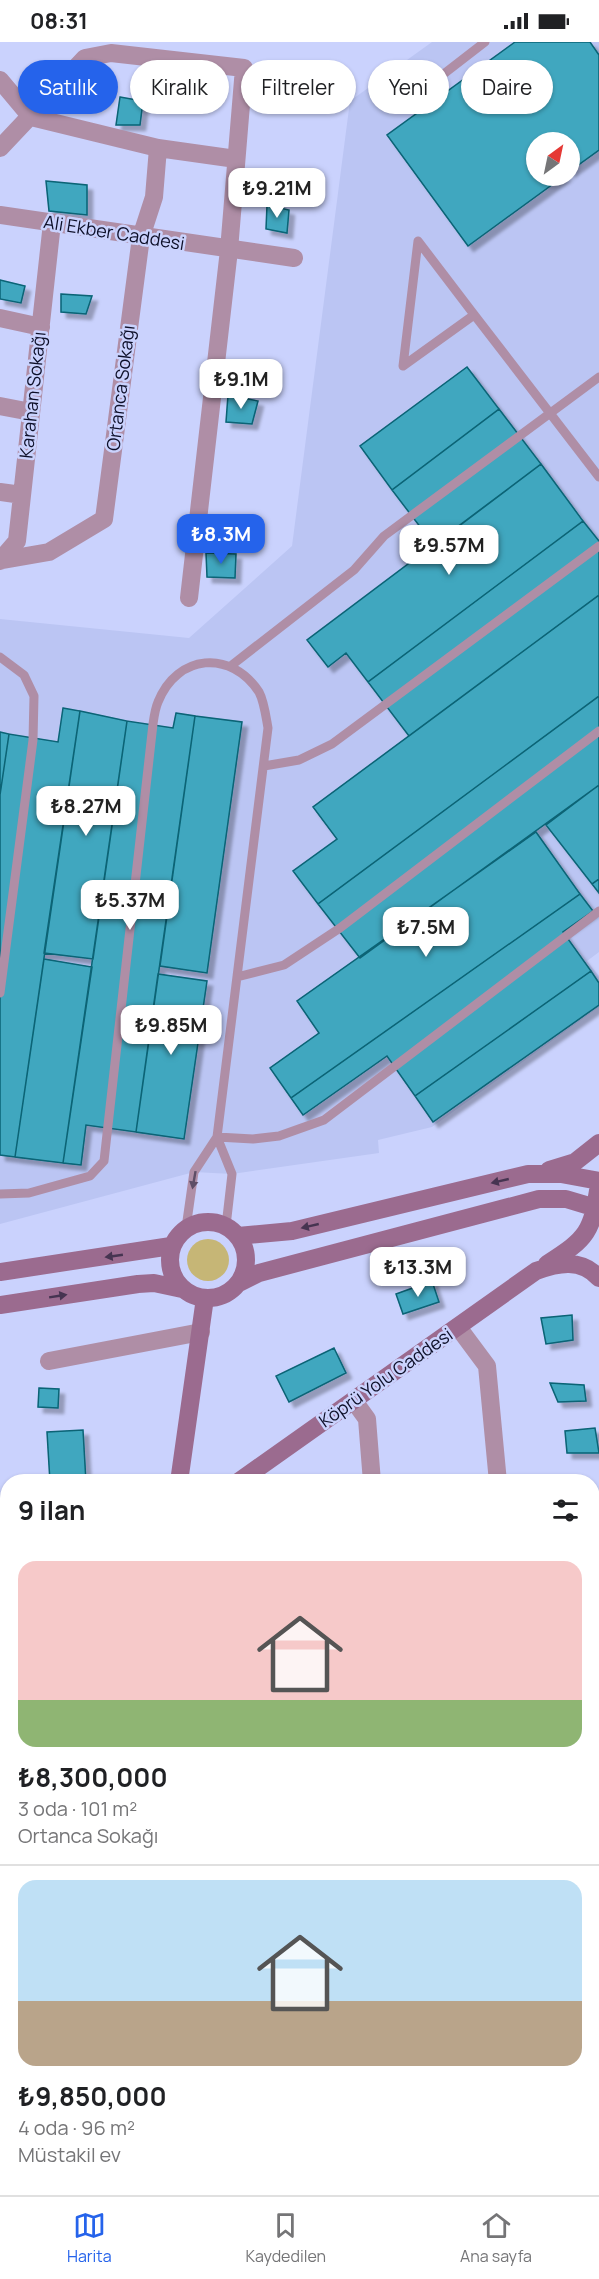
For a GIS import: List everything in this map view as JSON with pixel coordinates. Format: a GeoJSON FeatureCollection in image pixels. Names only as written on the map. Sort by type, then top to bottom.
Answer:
{"type":"FeatureCollection","features":[{"type":"Feature","properties":{"kind":"main road"},"geometry":{"type":"LineString","coordinates":[[182,1289],[170,1267],[171,1246],[186,1228],[204,1221],[232,1231],[292,1231],[575,1162],[599,1143]]}},
{"type":"Feature","properties":{"kind":"main road"},"geometry":{"type":"LineString","coordinates":[[528,1174],[561,1174],[599,1182],[599,1234]]}},
{"type":"Feature","properties":{"kind":"main road"},"geometry":{"type":"LineString","coordinates":[[0,1305],[154,1283],[182,1289],[206,1299],[230,1292],[239,1283],[259,1273],[539,1199],[566,1199],[598,1208]]}},
{"type":"Feature","properties":{"kind":"main road"},"geometry":{"type":"LineString","coordinates":[[528,1276],[569,1250],[583,1237],[598,1208]]}},
{"type":"Feature","properties":{"kind":"main road"},"geometry":{"type":"LineString","coordinates":[[232,1231],[244,1247],[246,1259],[239,1283]]}},
{"type":"Feature","properties":{"kind":"main road"},"geometry":{"type":"LineString","coordinates":[[0,1272],[171,1246]]}},
{"type":"Feature","properties":{"kind":"main road","name":"Köprü Yolu Caddesi"},"geometry":{"type":"LineString","coordinates":[[250,1474],[528,1276],[557,1263],[568,1263],[586,1268],[599,1278]]}},
{"type":"Feature","properties":{"kind":"main road"},"geometry":{"type":"LineString","coordinates":[[180,1474],[206,1299]]}},
{"type":"Feature","properties":{"kind":"street"},"geometry":{"type":"LineString","coordinates":[[0,148],[85,58],[95,42]]}},
{"type":"Feature","properties":{"kind":"street"},"geometry":{"type":"LineString","coordinates":[[85,58],[111,53],[244,68],[229,250],[189,598]]}},
{"type":"Feature","properties":{"kind":"street"},"geometry":{"type":"LineString","coordinates":[[0,80],[31,117],[158,148],[236,159]]}},
{"type":"Feature","properties":{"kind":"street","name":"Ortanca Sokağı"},"geometry":{"type":"LineString","coordinates":[[1,560],[49,552],[104,519],[141,237],[154,197],[158,148]]}},
{"type":"Feature","properties":{"kind":"street","name":"Ali Ekber Caddesi"},"geometry":{"type":"LineString","coordinates":[[0,215],[294,258]]}},
{"type":"Feature","properties":{"kind":"street","name":"Karahan Sokağı"},"geometry":{"type":"LineString","coordinates":[[1,560],[17,541],[52,223]]}},
{"type":"Feature","properties":{"kind":"street"},"geometry":{"type":"LineString","coordinates":[[0,318],[41,327]]}},
{"type":"Feature","properties":{"kind":"street"},"geometry":{"type":"LineString","coordinates":[[0,406],[31,412]]}},
{"type":"Feature","properties":{"kind":"street"},"geometry":{"type":"LineString","coordinates":[[0,492],[22,495]]}},
{"type":"Feature","properties":{"kind":"street"},"geometry":{"type":"LineString","coordinates":[[458,1327],[487,1366],[497,1474]]}},
{"type":"Feature","properties":{"kind":"street"},"geometry":{"type":"LineString","coordinates":[[49,1361],[201,1332]]}},
{"type":"Feature","properties":{"kind":"street"},"geometry":{"type":"LineString","coordinates":[[354,1401],[367,1419],[371,1474]]}},
{"type":"Feature","properties":{"kind":"lane"},"geometry":{"type":"LineString","coordinates":[[449,69],[485,42]]}},
{"type":"Feature","properties":{"kind":"lane"},"geometry":{"type":"LineString","coordinates":[[474,315],[403,366],[418,242],[599,477]]}},
{"type":"Feature","properties":{"kind":"lane"},"geometry":{"type":"LineString","coordinates":[[232,665],[354,570],[384,536],[599,377]]}},
{"type":"Feature","properties":{"kind":"lane"},"geometry":{"type":"LineString","coordinates":[[264,766],[299,760],[332,744],[599,546]]}},
{"type":"Feature","properties":{"kind":"lane"},"geometry":{"type":"LineString","coordinates":[[0,657],[24,675],[34,696],[33,740],[0,993]]}},
{"type":"Feature","properties":{"kind":"lane"},"geometry":{"type":"LineString","coordinates":[[0,1194],[29,1193],[90,1176],[104,1161],[157,702],[165,688],[185,669],[209,660],[232,665],[259,693],[268,728],[217,1137],[194,1172],[186,1228]]}},
{"type":"Feature","properties":{"kind":"lane"},"geometry":{"type":"LineString","coordinates":[[237,977],[284,965],[340,928],[599,731]]}},
{"type":"Feature","properties":{"kind":"lane"},"geometry":{"type":"LineString","coordinates":[[217,1137],[253,1139],[279,1136],[324,1119],[599,911]]}},
{"type":"Feature","properties":{"kind":"lane"},"geometry":{"type":"LineString","coordinates":[[217,1137],[231,1174],[232,1231]]}},
{"type":"Feature","properties":{"kind":"shaded area"},"geometry":{"type":"Polygon","coordinates":[[[432,42],[599,42],[599,952],[587,961],[599,976],[599,1007],[432,1127],[378,1140],[379,1153],[232,1174],[194,1172],[0,1224],[0,619],[189,638],[292,546],[348,114],[356,114],[356,97],[368,88],[368,114],[449,114],[449,60],[407,60],[432,42]]]}},
{"type":"Feature","properties":{"kind":"shaded area"},"geometry":{"type":"Polygon","coordinates":[[[208,1239],[223,1245],[229,1260],[223,1275],[208,1281],[193,1275],[187,1260],[193,1245],[208,1239]]]}},
{"type":"Feature","properties":{"kind":"building"},"geometry":{"type":"Polygon","coordinates":[[[515,42],[590,42],[599,55],[599,150],[580,164],[580,132],[526,132],[526,186],[550,186],[468,246],[387,135],[416,114],[449,114],[449,90],[461,81],[461,114],[553,114],[553,60],[490,60],[515,42]]]}},
{"type":"Feature","properties":{"kind":"building"},"geometry":{"type":"Polygon","coordinates":[[[120,97],[130,99],[130,114],[141,114],[140,125],[116,125],[120,97]]]}},
{"type":"Feature","properties":{"kind":"building"},"geometry":{"type":"Polygon","coordinates":[[[46,181],[87,185],[87,215],[49,211],[46,181]]]}},
{"type":"Feature","properties":{"kind":"building"},"geometry":{"type":"Polygon","coordinates":[[[267,205],[289,210],[287,233],[266,229],[267,205]]]}},
{"type":"Feature","properties":{"kind":"building"},"geometry":{"type":"Polygon","coordinates":[[[0,280],[25,286],[21,303],[0,299],[0,280]]]}},
{"type":"Feature","properties":{"kind":"building"},"geometry":{"type":"Polygon","coordinates":[[[61,294],[92,296],[86,314],[61,312],[61,294]]]}},
{"type":"Feature","properties":{"kind":"building"},"geometry":{"type":"Polygon","coordinates":[[[467,367],[499,409],[392,490],[360,446],[467,367]]]}},
{"type":"Feature","properties":{"kind":"building"},"geometry":{"type":"Polygon","coordinates":[[[228,395],[258,401],[252,424],[226,422],[228,395]]]}},
{"type":"Feature","properties":{"kind":"building"},"geometry":{"type":"Polygon","coordinates":[[[499,409],[541,464],[434,545],[392,490],[499,409]]]}},
{"type":"Feature","properties":{"kind":"building"},"geometry":{"type":"Polygon","coordinates":[[[541,464],[583,521],[368,682],[346,653],[328,667],[307,640],[541,464]]]}},
{"type":"Feature","properties":{"kind":"building"},"geometry":{"type":"Polygon","coordinates":[[[583,521],[599,541],[599,595],[409,736],[368,682],[583,521]]]}},
{"type":"Feature","properties":{"kind":"building"},"geometry":{"type":"Polygon","coordinates":[[[206,553],[236,554],[235,578],[207,577],[206,553]]]}},
{"type":"Feature","properties":{"kind":"building"},"geometry":{"type":"Polygon","coordinates":[[[599,595],[599,696],[318,904],[293,871],[337,839],[313,807],[599,595]]]}},
{"type":"Feature","properties":{"kind":"building"},"geometry":{"type":"Polygon","coordinates":[[[599,696],[599,785],[360,958],[318,904],[599,696]]]}},
{"type":"Feature","properties":{"kind":"building"},"geometry":{"type":"Polygon","coordinates":[[[63,708],[80,711],[15,1157],[0,1155],[0,795],[9,734],[58,742],[63,708]]]}},
{"type":"Feature","properties":{"kind":"building"},"geometry":{"type":"Polygon","coordinates":[[[80,711],[127,721],[93,959],[44,953],[80,711]]]}},
{"type":"Feature","properties":{"kind":"building"},"geometry":{"type":"Polygon","coordinates":[[[176,713],[195,716],[136,1132],[86,1125],[81,1165],[63,1163],[127,721],[173,728],[176,713]]]}},
{"type":"Feature","properties":{"kind":"building"},"geometry":{"type":"Polygon","coordinates":[[[195,716],[242,722],[207,973],[160,966],[195,716]]]}},
{"type":"Feature","properties":{"kind":"building"},"geometry":{"type":"Polygon","coordinates":[[[0,732],[9,734],[0,795],[0,732]]]}},
{"type":"Feature","properties":{"kind":"building"},"geometry":{"type":"Polygon","coordinates":[[[599,785],[599,879],[592,884],[546,825],[599,785]]]}},
{"type":"Feature","properties":{"kind":"building"},"geometry":{"type":"Polygon","coordinates":[[[536,832],[580,894],[291,1098],[270,1068],[319,1033],[297,1001],[536,832]]]}},
{"type":"Feature","properties":{"kind":"building"},"geometry":{"type":"Polygon","coordinates":[[[599,879],[599,893],[592,884],[599,879]]]}},
{"type":"Feature","properties":{"kind":"building"},"geometry":{"type":"Polygon","coordinates":[[[580,894],[593,911],[563,932],[591,971],[415,1096],[387,1056],[303,1115],[291,1098],[580,894]]]}},
{"type":"Feature","properties":{"kind":"building"},"geometry":{"type":"Polygon","coordinates":[[[44,959],[92,967],[63,1163],[15,1157],[44,959]]]}},
{"type":"Feature","properties":{"kind":"building"},"geometry":{"type":"Polygon","coordinates":[[[591,971],[599,983],[599,1005],[433,1122],[415,1096],[591,971]]]}},
{"type":"Feature","properties":{"kind":"building"},"geometry":{"type":"Polygon","coordinates":[[[158,974],[207,981],[184,1139],[136,1132],[158,974]]]}},
{"type":"Feature","properties":{"kind":"building"},"geometry":{"type":"Polygon","coordinates":[[[432,1281],[439,1302],[403,1314],[396,1294],[432,1281]]]}},
{"type":"Feature","properties":{"kind":"building"},"geometry":{"type":"Polygon","coordinates":[[[572,1315],[573,1340],[546,1344],[541,1318],[572,1315]]]}},
{"type":"Feature","properties":{"kind":"building"},"geometry":{"type":"Polygon","coordinates":[[[334,1348],[346,1373],[289,1402],[276,1376],[334,1348]]]}},
{"type":"Feature","properties":{"kind":"building"},"geometry":{"type":"Polygon","coordinates":[[[550,1383],[584,1385],[586,1401],[558,1402],[550,1383]]]}},
{"type":"Feature","properties":{"kind":"building"},"geometry":{"type":"Polygon","coordinates":[[[39,1388],[59,1389],[58,1408],[38,1407],[39,1388]]]}},
{"type":"Feature","properties":{"kind":"building"},"geometry":{"type":"Polygon","coordinates":[[[595,1428],[599,1453],[567,1453],[565,1431],[595,1428]]]}},
{"type":"Feature","properties":{"kind":"building"},"geometry":{"type":"Polygon","coordinates":[[[83,1430],[86,1474],[50,1474],[47,1432],[83,1430]]]}}]}
